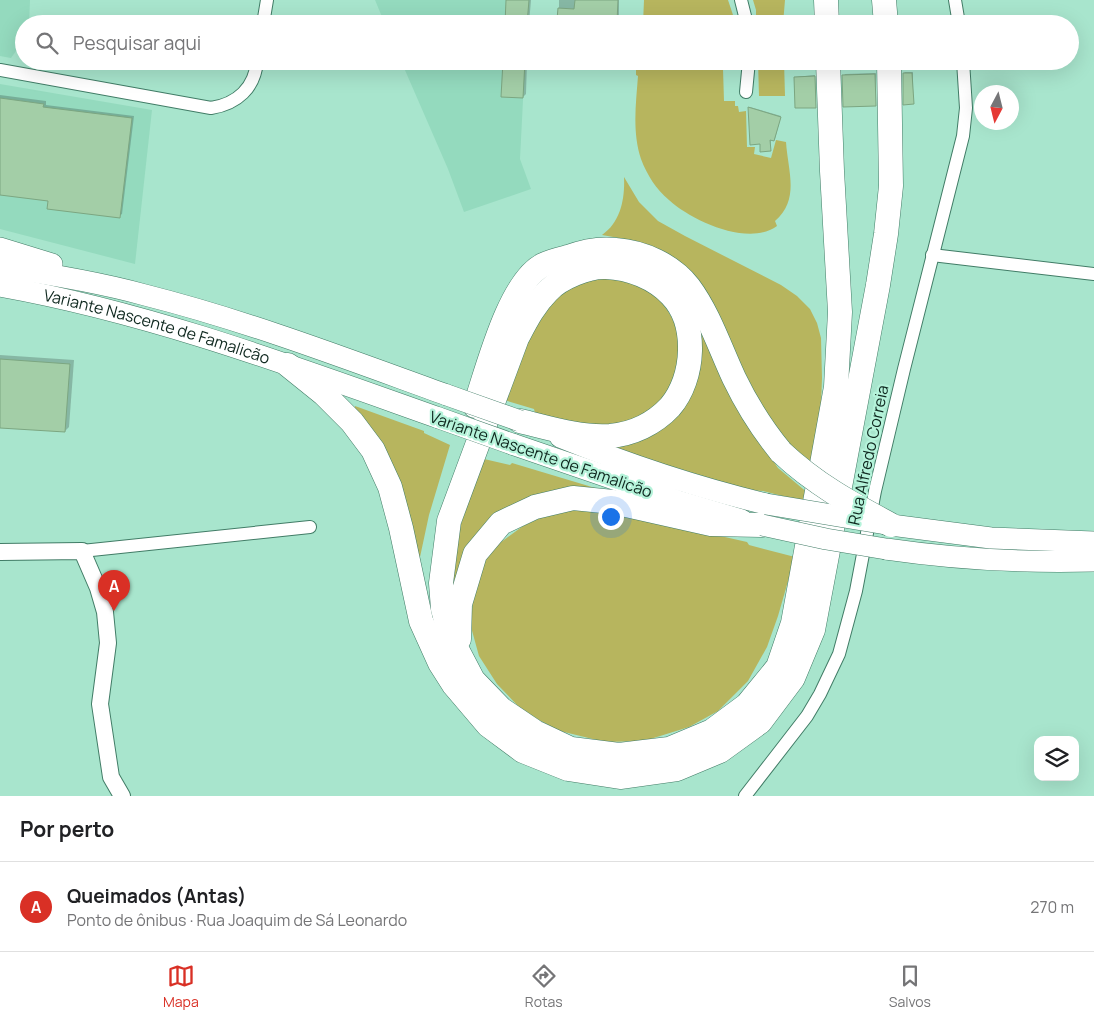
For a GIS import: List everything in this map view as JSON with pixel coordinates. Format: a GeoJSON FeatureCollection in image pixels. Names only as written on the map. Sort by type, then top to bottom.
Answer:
{"type":"FeatureCollection","features":[{"type":"Feature","properties":{"kind":"highway"},"geometry":{"type":"LineString","coordinates":[[826,0],[827,15]]}},
{"type":"Feature","properties":{"kind":"highway"},"geometry":{"type":"LineString","coordinates":[[884,0],[885,15]]}},
{"type":"Feature","properties":{"kind":"highway"},"geometry":{"type":"LineString","coordinates":[[288,365],[324,394],[352,422],[373,450],[390,487],[421,621],[450,658],[502,709],[535,732],[571,749],[619,756],[669,749],[712,731],[747,705],[778,667],[793,622],[836,387],[840,312],[828,70]]}},
{"type":"Feature","properties":{"kind":"highway"},"geometry":{"type":"LineString","coordinates":[[520,421],[573,434],[608,436],[630,433],[651,423],[670,407],[682,388],[689,365],[690,340],[685,318],[672,296],[656,281],[633,272],[605,267],[574,274],[549,289],[530,312],[517,338],[449,521],[441,583],[443,609],[450,636],[450,658],[454,685],[488,726],[523,751],[568,769],[620,777],[676,769],[720,751],[760,722],[793,678],[813,630],[880,277],[886,234],[891,186],[889,70]]}},
{"type":"Feature","properties":{"kind":"highway"},"geometry":{"type":"LineString","coordinates":[[0,248],[144,295]]}},
{"type":"Feature","properties":{"kind":"highway"},"geometry":{"type":"LineString","coordinates":[[450,658],[431,615],[426,570],[438,514],[506,316],[516,296],[529,277],[542,265],[583,252],[608,249],[628,251],[651,258],[688,285],[700,303],[751,410],[766,435],[780,452],[802,472],[827,490],[891,525]]}},
{"type":"Feature","properties":{"kind":"highway","name":"Variante Nascente de Famalicão"},"geometry":{"type":"LineString","coordinates":[[0,267],[88,281],[245,324],[520,421],[645,469],[726,494],[764,515],[826,539],[886,549],[988,560],[1094,561]]}},
{"type":"Feature","properties":{"kind":"highway","name":"Variante Nascente de Famalicão"},"geometry":{"type":"LineString","coordinates":[[0,286],[100,308],[166,326],[288,365],[678,501],[764,515],[837,518],[991,538],[1094,542]]}},
{"type":"Feature","properties":{"kind":"highway"},"geometry":{"type":"LineString","coordinates":[[0,300],[100,308]]}},
{"type":"Feature","properties":{"kind":"highway"},"geometry":{"type":"LineString","coordinates":[[450,658],[458,633],[460,604],[475,554],[501,523],[535,507],[573,498],[614,502],[710,524],[764,515]]}},
{"type":"Feature","properties":{"kind":"street"},"geometry":{"type":"LineString","coordinates":[[264,15],[267,0]]}},
{"type":"Feature","properties":{"kind":"street"},"geometry":{"type":"LineString","coordinates":[[740,0],[744,15]]}},
{"type":"Feature","properties":{"kind":"street"},"geometry":{"type":"LineString","coordinates":[[956,0],[958,15]]}},
{"type":"Feature","properties":{"kind":"street"},"geometry":{"type":"LineString","coordinates":[[0,70],[211,108],[223,106],[245,93],[253,81],[256,70]]}},
{"type":"Feature","properties":{"kind":"street"},"geometry":{"type":"LineString","coordinates":[[746,92],[748,70]]}},
{"type":"Feature","properties":{"kind":"street","name":"Rua Alfredo Correia"},"geometry":{"type":"LineString","coordinates":[[745,796],[807,716],[839,654],[856,591],[877,481],[963,136],[966,108],[964,70]]}},
{"type":"Feature","properties":{"kind":"street"},"geometry":{"type":"LineString","coordinates":[[932,255],[1094,274]]}},
{"type":"Feature","properties":{"kind":"street"},"geometry":{"type":"LineString","coordinates":[[0,552],[82,551],[310,527]]}},
{"type":"Feature","properties":{"kind":"street"},"geometry":{"type":"LineString","coordinates":[[82,551],[98,588],[105,612],[108,643],[100,704],[112,778],[122,796]]}},
{"type":"Feature","properties":{"kind":"shaded area"},"geometry":{"type":"Polygon","coordinates":[[[0,0],[30,0],[29,15],[15,15],[15,52],[11,58],[0,56],[0,0]]]}},
{"type":"Feature","properties":{"kind":"shaded area"},"geometry":{"type":"Polygon","coordinates":[[[375,0],[529,0],[528,15],[381,15],[375,0]]]}},
{"type":"Feature","properties":{"kind":"shaded area"},"geometry":{"type":"Polygon","coordinates":[[[644,0],[728,0],[733,15],[643,15],[644,0]]]}},
{"type":"Feature","properties":{"kind":"shaded area"},"geometry":{"type":"Polygon","coordinates":[[[753,0],[785,0],[784,15],[756,15],[753,0]]]}},
{"type":"Feature","properties":{"kind":"shaded area"},"geometry":{"type":"Polygon","coordinates":[[[405,70],[525,70],[520,159],[531,189],[464,212],[448,169],[405,70]]]}},
{"type":"Feature","properties":{"kind":"shaded area"},"geometry":{"type":"Polygon","coordinates":[[[636,70],[723,70],[724,101],[735,101],[735,106],[738,106],[739,112],[746,111],[747,147],[755,147],[754,154],[771,158],[776,140],[786,142],[791,184],[790,194],[788,204],[783,213],[775,221],[777,226],[765,232],[752,234],[721,229],[692,216],[664,196],[649,176],[638,149],[635,117],[638,76],[636,75],[636,70]]]}},
{"type":"Feature","properties":{"kind":"shaded area"},"geometry":{"type":"Polygon","coordinates":[[[758,70],[784,70],[785,96],[759,96],[758,70]]]}},
{"type":"Feature","properties":{"kind":"shaded area"},"geometry":{"type":"Polygon","coordinates":[[[0,84],[152,110],[135,264],[0,229],[0,84]]]}},
{"type":"Feature","properties":{"kind":"shaded area"},"geometry":{"type":"Polygon","coordinates":[[[624,177],[639,202],[658,221],[781,285],[797,296],[810,309],[817,323],[821,338],[822,378],[821,406],[811,463],[783,440],[656,248],[636,241],[602,235],[618,216],[624,193],[624,177]]]}},
{"type":"Feature","properties":{"kind":"shaded area"},"geometry":{"type":"Polygon","coordinates":[[[600,278],[616,279],[641,286],[657,298],[669,313],[677,330],[680,348],[678,367],[672,384],[662,399],[646,412],[629,421],[607,426],[586,426],[555,419],[535,413],[534,409],[504,400],[516,360],[539,317],[557,297],[581,281],[600,278]]]}},
{"type":"Feature","properties":{"kind":"shaded area"},"geometry":{"type":"Polygon","coordinates":[[[687,303],[760,441],[778,468],[809,494],[806,502],[763,491],[748,490],[612,448],[697,376],[702,352],[699,329],[687,303]]]}},
{"type":"Feature","properties":{"kind":"shaded area"},"geometry":{"type":"Polygon","coordinates":[[[355,406],[424,431],[424,433],[450,445],[429,515],[420,557],[416,552],[397,476],[380,443],[369,427],[354,412],[355,406]]]}},
{"type":"Feature","properties":{"kind":"shaded area"},"geometry":{"type":"Polygon","coordinates":[[[484,459],[510,465],[512,463],[652,505],[528,500],[452,599],[452,560],[458,532],[484,459]]]}},
{"type":"Feature","properties":{"kind":"shaded area"},"geometry":{"type":"Polygon","coordinates":[[[577,510],[705,532],[747,542],[749,545],[795,557],[767,647],[748,681],[718,711],[689,727],[644,741],[605,742],[560,731],[539,720],[518,706],[497,684],[479,656],[471,627],[473,596],[479,571],[493,548],[523,526],[549,514],[577,510]]]}},
{"type":"Feature","properties":{"kind":"building"},"geometry":{"type":"Polygon","coordinates":[[[506,0],[529,0],[528,15],[505,15],[506,0]]]}},
{"type":"Feature","properties":{"kind":"building"},"geometry":{"type":"Polygon","coordinates":[[[575,0],[618,0],[617,15],[557,15],[558,8],[574,9],[575,0]]]}},
{"type":"Feature","properties":{"kind":"building"},"geometry":{"type":"Polygon","coordinates":[[[502,70],[525,70],[523,98],[501,97],[502,70]]]}},
{"type":"Feature","properties":{"kind":"building"},"geometry":{"type":"Polygon","coordinates":[[[903,73],[912,73],[914,104],[903,105],[903,73]]]}},
{"type":"Feature","properties":{"kind":"building"},"geometry":{"type":"Polygon","coordinates":[[[875,74],[876,106],[843,107],[842,75],[875,74]]]}},
{"type":"Feature","properties":{"kind":"building"},"geometry":{"type":"Polygon","coordinates":[[[815,76],[816,108],[795,108],[794,77],[815,76]]]}},
{"type":"Feature","properties":{"kind":"building"},"geometry":{"type":"Polygon","coordinates":[[[0,98],[44,104],[43,107],[132,118],[120,218],[47,209],[48,201],[0,195],[0,98]]]}},
{"type":"Feature","properties":{"kind":"building"},"geometry":{"type":"Polygon","coordinates":[[[748,107],[781,117],[774,141],[770,140],[771,151],[760,152],[760,144],[750,145],[748,107]]]}},
{"type":"Feature","properties":{"kind":"building"},"geometry":{"type":"Polygon","coordinates":[[[0,359],[70,364],[65,432],[0,428],[0,359]]]}},
{"type":"Feature","properties":{"kind":"place","name":"Queimados (Antas)"},"geometry":{"type":"Point","coordinates":[114,611]}}]}
